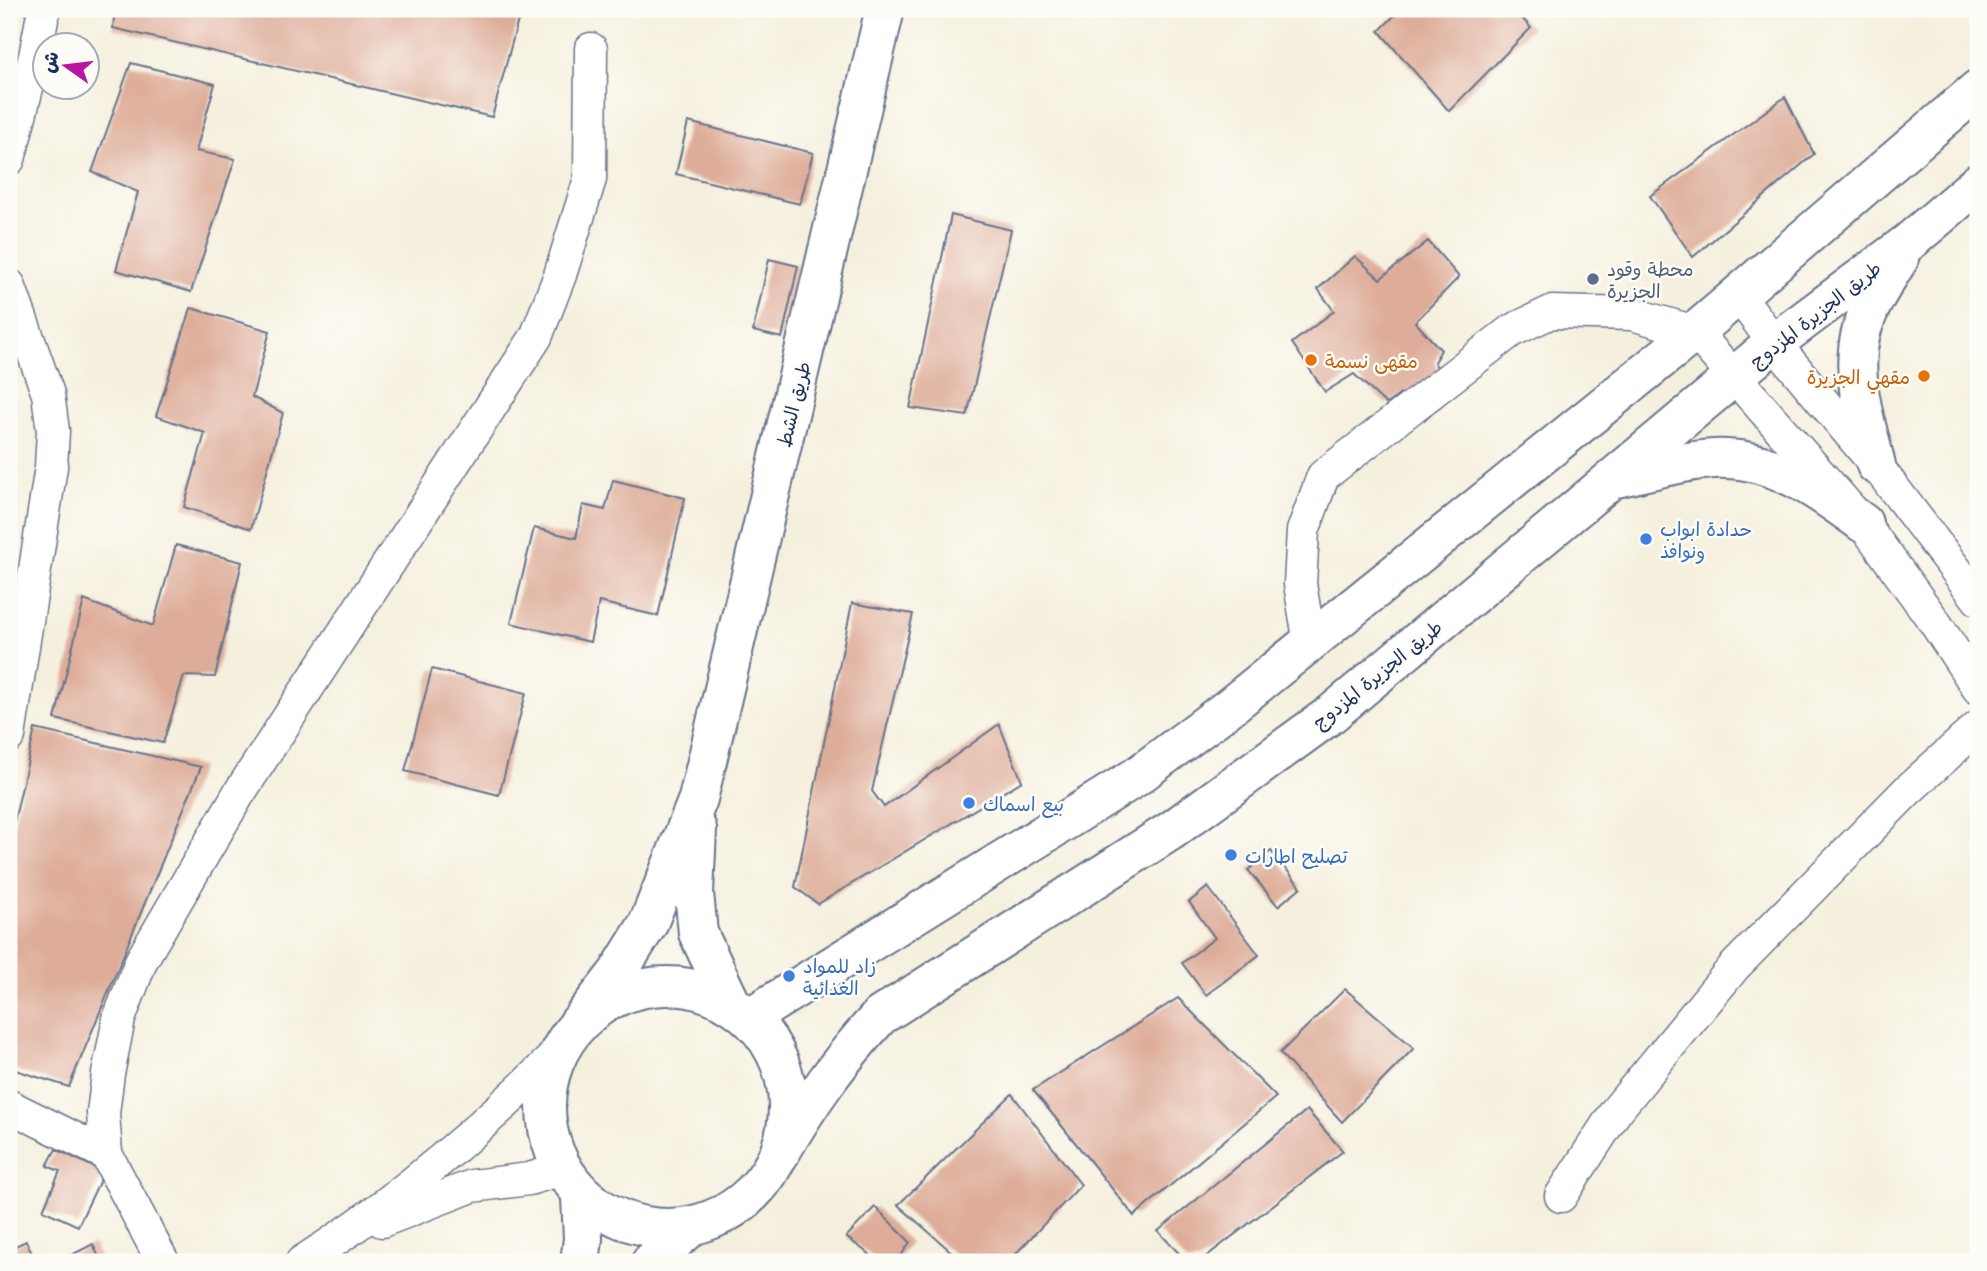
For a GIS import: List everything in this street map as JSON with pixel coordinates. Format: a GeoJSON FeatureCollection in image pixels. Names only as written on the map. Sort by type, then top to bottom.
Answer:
{"type":"FeatureCollection","features":[{"type":"Feature","properties":{"kind":"main road","name":"طريق الشط"},"geometry":{"type":"LineString","coordinates":[[698,799],[885,9]]}},
{"type":"Feature","properties":{"kind":"main road"},"geometry":{"type":"LineString","coordinates":[[741,1010],[1136,776],[1310,644],[1695,332],[1978,89]]}},
{"type":"Feature","properties":{"kind":"main road","name":"طريق الجزيرة المزدوج"},"geometry":{"type":"LineString","coordinates":[[779,1155],[811,1100],[846,1053],[880,1016],[1161,837],[1330,715],[1774,343],[1909,242],[1978,183]]}},
{"type":"Feature","properties":{"kind":"main road"},"geometry":{"type":"LineString","coordinates":[[1876,465],[1856,374],[1860,335],[1874,300],[1909,242]]}},
{"type":"Feature","properties":{"kind":"main road"},"geometry":{"type":"LineString","coordinates":[[1610,479],[1727,458],[1763,466],[1811,486],[1863,523]]}},
{"type":"Feature","properties":{"kind":"main road"},"geometry":{"type":"LineString","coordinates":[[572,1183],[617,1219],[641,1227],[691,1227],[719,1218],[744,1202],[764,1180],[779,1155],[789,1118],[786,1081],[773,1046],[741,1010],[698,933],[694,893],[698,799]]}},
{"type":"Feature","properties":{"kind":"main road"},"geometry":{"type":"LineString","coordinates":[[580,1262],[583,1239],[572,1183],[552,1147],[546,1123],[550,1075],[568,1038],[617,974],[648,925],[698,799]]}},
{"type":"Feature","properties":{"kind":"main road"},"geometry":{"type":"LineString","coordinates":[[568,1038],[604,1003],[634,989],[668,985],[701,989],[741,1010]]}},
{"type":"Feature","properties":{"kind":"main road"},"geometry":{"type":"LineString","coordinates":[[651,1262],[691,1227]]}},
{"type":"Feature","properties":{"kind":"street"},"geometry":{"type":"LineString","coordinates":[[9,159],[44,9]]}},
{"type":"Feature","properties":{"kind":"street"},"geometry":{"type":"LineString","coordinates":[[163,1262],[106,1154],[103,1113],[119,1020],[141,961],[238,795],[536,337],[560,275],[590,179],[591,49]]}},
{"type":"Feature","properties":{"kind":"street"},"geometry":{"type":"LineString","coordinates":[[9,285],[48,394],[53,431],[51,467],[9,736]]}},
{"type":"Feature","properties":{"kind":"street"},"geometry":{"type":"LineString","coordinates":[[1738,294],[1774,343],[1876,465],[1978,599]]}},
{"type":"Feature","properties":{"kind":"street"},"geometry":{"type":"LineString","coordinates":[[1310,644],[1300,584],[1303,531],[1323,476],[1511,331],[1551,312],[1632,314],[1695,332],[1863,523],[1934,621],[1978,688]]}},
{"type":"Feature","properties":{"kind":"street"},"geometry":{"type":"LineString","coordinates":[[1561,1196],[1616,1111],[1734,967],[1908,790],[1978,727]]}},
{"type":"Feature","properties":{"kind":"street"},"geometry":{"type":"LineString","coordinates":[[302,1262],[339,1239],[445,1158],[497,1113],[568,1038]]}},
{"type":"Feature","properties":{"kind":"street"},"geometry":{"type":"LineString","coordinates":[[9,1106],[106,1154]]}},
{"type":"Feature","properties":{"kind":"street"},"geometry":{"type":"LineString","coordinates":[[339,1239],[472,1186],[528,1180],[572,1183]]}},
{"type":"Feature","properties":{"kind":"building"},"geometry":{"type":"Polygon","coordinates":[[[115,9],[521,9],[492,117],[113,28],[115,9]]]}},
{"type":"Feature","properties":{"kind":"building"},"geometry":{"type":"Polygon","coordinates":[[[1401,9],[1514,9],[1531,28],[1449,111],[1379,31],[1401,9]]]}},
{"type":"Feature","properties":{"kind":"building"},"geometry":{"type":"Polygon","coordinates":[[[131,63],[215,84],[196,151],[235,159],[191,292],[116,270],[138,192],[92,172],[131,63]]]}},
{"type":"Feature","properties":{"kind":"building"},"geometry":{"type":"Polygon","coordinates":[[[1785,97],[1814,154],[1693,257],[1650,196],[1785,97]]]}},
{"type":"Feature","properties":{"kind":"building"},"geometry":{"type":"Polygon","coordinates":[[[688,122],[813,153],[800,204],[676,174],[688,122]]]}},
{"type":"Feature","properties":{"kind":"building"},"geometry":{"type":"Polygon","coordinates":[[[951,215],[1011,230],[967,416],[910,408],[951,215]]]}},
{"type":"Feature","properties":{"kind":"building"},"geometry":{"type":"Polygon","coordinates":[[[1428,241],[1459,277],[1415,322],[1441,350],[1434,362],[1454,394],[1425,420],[1401,394],[1386,404],[1354,374],[1325,392],[1292,343],[1334,311],[1318,289],[1355,256],[1380,279],[1428,241]]]}},
{"type":"Feature","properties":{"kind":"building"},"geometry":{"type":"Polygon","coordinates":[[[769,259],[798,266],[782,338],[753,331],[769,259]]]}},
{"type":"Feature","properties":{"kind":"building"},"geometry":{"type":"Polygon","coordinates":[[[191,308],[270,331],[252,397],[283,413],[251,529],[184,507],[205,433],[156,416],[191,308]]]}},
{"type":"Feature","properties":{"kind":"building"},"geometry":{"type":"Polygon","coordinates":[[[613,480],[685,498],[658,616],[599,602],[590,642],[511,623],[534,528],[576,538],[583,505],[605,510],[613,480]]]}},
{"type":"Feature","properties":{"kind":"building"},"geometry":{"type":"Polygon","coordinates":[[[176,545],[242,562],[215,677],[184,676],[163,743],[55,719],[84,600],[153,626],[176,545]]]}},
{"type":"Feature","properties":{"kind":"building"},"geometry":{"type":"Polygon","coordinates":[[[852,603],[913,614],[872,791],[884,807],[999,724],[1022,781],[818,904],[795,887],[852,603]]]}},
{"type":"Feature","properties":{"kind":"building"},"geometry":{"type":"Polygon","coordinates":[[[432,669],[526,693],[499,795],[405,771],[432,669]]]}},
{"type":"Feature","properties":{"kind":"building"},"geometry":{"type":"Polygon","coordinates":[[[35,729],[201,767],[69,1087],[9,1068],[9,844],[35,729]]]}},
{"type":"Feature","properties":{"kind":"building"},"geometry":{"type":"Polygon","coordinates":[[[1271,851],[1301,887],[1278,906],[1248,870],[1271,851]]]}},
{"type":"Feature","properties":{"kind":"building"},"geometry":{"type":"Polygon","coordinates":[[[1208,887],[1259,955],[1206,995],[1182,963],[1215,938],[1189,902],[1208,887]]]}},
{"type":"Feature","properties":{"kind":"building"},"geometry":{"type":"Polygon","coordinates":[[[1345,989],[1414,1048],[1342,1122],[1280,1053],[1345,989]]]}},
{"type":"Feature","properties":{"kind":"building"},"geometry":{"type":"Polygon","coordinates":[[[1178,998],[1276,1097],[1134,1216],[1033,1090],[1178,998]]]}},
{"type":"Feature","properties":{"kind":"building"},"geometry":{"type":"Polygon","coordinates":[[[1012,1094],[1081,1185],[1008,1262],[963,1262],[898,1205],[1012,1094]]]}},
{"type":"Feature","properties":{"kind":"building"},"geometry":{"type":"Polygon","coordinates":[[[1307,1110],[1343,1151],[1199,1262],[1187,1262],[1158,1231],[1307,1110]]]}},
{"type":"Feature","properties":{"kind":"building"},"geometry":{"type":"Polygon","coordinates":[[[56,1149],[104,1172],[78,1226],[43,1210],[60,1171],[47,1166],[56,1149]]]}},
{"type":"Feature","properties":{"kind":"building"},"geometry":{"type":"Polygon","coordinates":[[[875,1207],[910,1242],[897,1262],[880,1262],[846,1237],[875,1207]]]}},
{"type":"Feature","properties":{"kind":"building"},"geometry":{"type":"Polygon","coordinates":[[[26,1241],[36,1262],[9,1262],[9,1249],[26,1241]]]}},
{"type":"Feature","properties":{"kind":"building"},"geometry":{"type":"Polygon","coordinates":[[[93,1244],[101,1262],[58,1262],[93,1244]]]}},
{"type":"Feature","properties":{"kind":"place","name":"محطة وقود الجزيرة"},"geometry":{"type":"Point","coordinates":[1593,279]}},
{"type":"Feature","properties":{"kind":"place","name":"مقهى نسمة"},"geometry":{"type":"Point","coordinates":[1311,360]}},
{"type":"Feature","properties":{"kind":"place","name":"مقهي الجزيرة"},"geometry":{"type":"Point","coordinates":[1924,376]}},
{"type":"Feature","properties":{"kind":"place","name":"حدادة ابواب ونوافذ"},"geometry":{"type":"Point","coordinates":[1646,539]}},
{"type":"Feature","properties":{"kind":"place","name":"بيع اسماك"},"geometry":{"type":"Point","coordinates":[969,803]}},
{"type":"Feature","properties":{"kind":"place","name":"تصليح اطارات"},"geometry":{"type":"Point","coordinates":[1231,855]}},
{"type":"Feature","properties":{"kind":"place","name":"زاد للمواد الغذائية"},"geometry":{"type":"Point","coordinates":[789,976]}}]}
